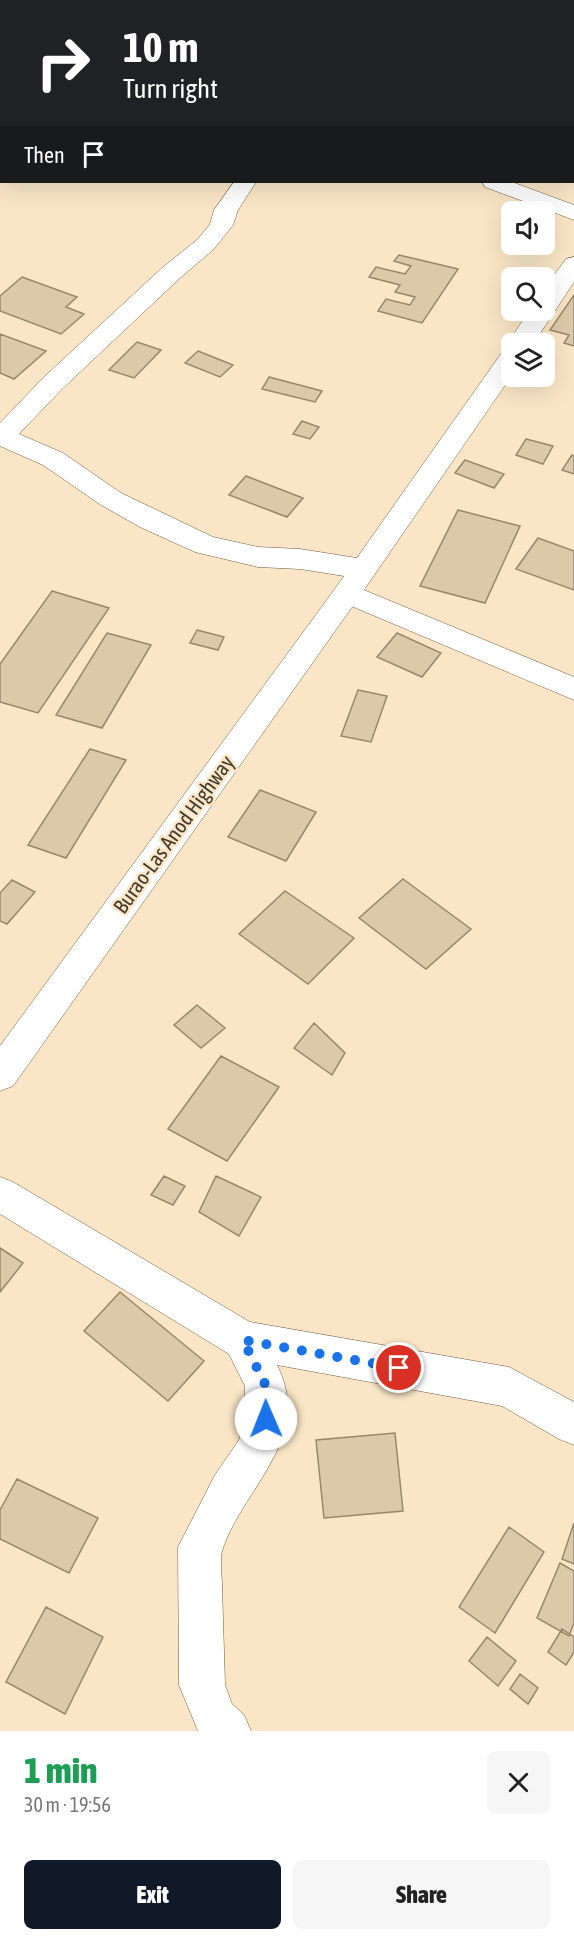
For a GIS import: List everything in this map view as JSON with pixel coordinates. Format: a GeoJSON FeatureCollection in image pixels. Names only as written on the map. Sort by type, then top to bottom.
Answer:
{"type":"FeatureCollection","features":[{"type":"Feature","properties":{"kind":"main road"},"geometry":{"type":"LineString","coordinates":[[243,183],[226,210],[221,225],[206,244],[171,273],[53,383],[6,445],[52,459],[111,499],[205,545],[258,557],[300,559],[355,581],[574,689]]}},
{"type":"Feature","properties":{"kind":"main road"},"geometry":{"type":"LineString","coordinates":[[496,183],[574,213]]}},
{"type":"Feature","properties":{"kind":"main road"},"geometry":{"type":"LineString","coordinates":[[555,292],[574,264]]}},
{"type":"Feature","properties":{"kind":"main road","name":"Burao-Las Anod Highway"},"geometry":{"type":"LineString","coordinates":[[0,1075],[355,581],[501,372]]}},
{"type":"Feature","properties":{"kind":"main road"},"geometry":{"type":"LineString","coordinates":[[0,1194],[243,1340],[509,1387],[574,1425]]}},
{"type":"Feature","properties":{"kind":"main road"},"geometry":{"type":"LineString","coordinates":[[228,1731],[216,1720],[202,1685],[200,1546],[230,1490],[257,1450],[266,1419],[265,1384],[243,1340]]}},
{"type":"Feature","properties":{"kind":"building"},"geometry":{"type":"Polygon","coordinates":[[[399,255],[458,269],[422,323],[378,311],[386,299],[410,305],[415,297],[395,292],[400,285],[369,277],[376,267],[405,274],[411,266],[394,261],[399,255]]]}},
{"type":"Feature","properties":{"kind":"building"},"geometry":{"type":"Polygon","coordinates":[[[22,277],[77,297],[66,307],[84,314],[61,334],[0,311],[0,296],[22,277]]]}},
{"type":"Feature","properties":{"kind":"building"},"geometry":{"type":"Polygon","coordinates":[[[574,295],[574,346],[564,343],[569,335],[550,330],[574,295]]]}},
{"type":"Feature","properties":{"kind":"building"},"geometry":{"type":"Polygon","coordinates":[[[0,334],[46,351],[14,379],[0,373],[0,334]]]}},
{"type":"Feature","properties":{"kind":"building"},"geometry":{"type":"Polygon","coordinates":[[[137,342],[161,350],[134,378],[109,370],[137,342]]]}},
{"type":"Feature","properties":{"kind":"building"},"geometry":{"type":"Polygon","coordinates":[[[198,351],[233,365],[220,377],[185,363],[198,351]]]}},
{"type":"Feature","properties":{"kind":"building"},"geometry":{"type":"Polygon","coordinates":[[[269,377],[322,391],[315,402],[262,389],[269,377]]]}},
{"type":"Feature","properties":{"kind":"building"},"geometry":{"type":"Polygon","coordinates":[[[302,421],[319,427],[310,439],[293,434],[302,421]]]}},
{"type":"Feature","properties":{"kind":"building"},"geometry":{"type":"Polygon","coordinates":[[[526,439],[553,446],[543,464],[516,455],[526,439]]]}},
{"type":"Feature","properties":{"kind":"building"},"geometry":{"type":"Polygon","coordinates":[[[572,455],[574,456],[574,474],[562,470],[572,455]]]}},
{"type":"Feature","properties":{"kind":"building"},"geometry":{"type":"Polygon","coordinates":[[[465,460],[504,474],[494,488],[455,473],[465,460]]]}},
{"type":"Feature","properties":{"kind":"building"},"geometry":{"type":"Polygon","coordinates":[[[246,476],[303,498],[287,517],[229,495],[246,476]]]}},
{"type":"Feature","properties":{"kind":"building"},"geometry":{"type":"Polygon","coordinates":[[[458,510],[520,526],[485,603],[420,586],[458,510]]]}},
{"type":"Feature","properties":{"kind":"building"},"geometry":{"type":"Polygon","coordinates":[[[538,538],[574,551],[574,590],[516,569],[538,538]]]}},
{"type":"Feature","properties":{"kind":"building"},"geometry":{"type":"Polygon","coordinates":[[[52,591],[109,608],[38,713],[0,702],[0,664],[52,591]]]}},
{"type":"Feature","properties":{"kind":"building"},"geometry":{"type":"Polygon","coordinates":[[[197,630],[224,637],[218,650],[190,643],[197,630]]]}},
{"type":"Feature","properties":{"kind":"building"},"geometry":{"type":"Polygon","coordinates":[[[107,633],[151,645],[102,728],[56,715],[107,633]]]}},
{"type":"Feature","properties":{"kind":"building"},"geometry":{"type":"Polygon","coordinates":[[[397,633],[441,653],[422,677],[377,657],[397,633]]]}},
{"type":"Feature","properties":{"kind":"building"},"geometry":{"type":"Polygon","coordinates":[[[358,690],[387,696],[371,742],[341,736],[358,690]]]}},
{"type":"Feature","properties":{"kind":"building"},"geometry":{"type":"Polygon","coordinates":[[[90,749],[126,760],[66,858],[28,845],[90,749]]]}},
{"type":"Feature","properties":{"kind":"building"},"geometry":{"type":"Polygon","coordinates":[[[260,790],[316,812],[286,861],[228,837],[260,790]]]}},
{"type":"Feature","properties":{"kind":"building"},"geometry":{"type":"Polygon","coordinates":[[[403,879],[471,929],[426,969],[359,918],[403,879]]]}},
{"type":"Feature","properties":{"kind":"building"},"geometry":{"type":"Polygon","coordinates":[[[12,880],[35,892],[7,924],[0,921],[0,893],[12,880]]]}},
{"type":"Feature","properties":{"kind":"building"},"geometry":{"type":"Polygon","coordinates":[[[285,891],[354,938],[308,984],[239,934],[285,891]]]}},
{"type":"Feature","properties":{"kind":"building"},"geometry":{"type":"Polygon","coordinates":[[[197,1005],[225,1028],[201,1048],[174,1025],[197,1005]]]}},
{"type":"Feature","properties":{"kind":"building"},"geometry":{"type":"Polygon","coordinates":[[[314,1023],[345,1053],[332,1075],[294,1048],[314,1023]]]}},
{"type":"Feature","properties":{"kind":"building"},"geometry":{"type":"Polygon","coordinates":[[[221,1056],[279,1087],[227,1161],[168,1129],[221,1056]]]}},
{"type":"Feature","properties":{"kind":"building"},"geometry":{"type":"Polygon","coordinates":[[[164,1176],[185,1186],[173,1205],[151,1195],[164,1176]]]}},
{"type":"Feature","properties":{"kind":"building"},"geometry":{"type":"Polygon","coordinates":[[[216,1176],[261,1197],[239,1236],[199,1212],[216,1176]]]}},
{"type":"Feature","properties":{"kind":"building"},"geometry":{"type":"Polygon","coordinates":[[[0,1248],[23,1263],[0,1292],[0,1248]]]}},
{"type":"Feature","properties":{"kind":"building"},"geometry":{"type":"Polygon","coordinates":[[[120,1292],[204,1361],[168,1401],[84,1331],[120,1292]]]}},
{"type":"Feature","properties":{"kind":"building"},"geometry":{"type":"Polygon","coordinates":[[[395,1433],[403,1511],[324,1518],[316,1440],[395,1433]]]}},
{"type":"Feature","properties":{"kind":"building"},"geometry":{"type":"Polygon","coordinates":[[[17,1479],[98,1518],[69,1573],[0,1539],[0,1510],[17,1479]]]}},
{"type":"Feature","properties":{"kind":"building"},"geometry":{"type":"Polygon","coordinates":[[[574,1523],[574,1564],[562,1559],[574,1523]]]}},
{"type":"Feature","properties":{"kind":"building"},"geometry":{"type":"Polygon","coordinates":[[[509,1527],[544,1552],[495,1633],[459,1607],[509,1527]]]}},
{"type":"Feature","properties":{"kind":"building"},"geometry":{"type":"Polygon","coordinates":[[[560,1563],[574,1571],[574,1623],[569,1636],[537,1618],[560,1563]]]}},
{"type":"Feature","properties":{"kind":"building"},"geometry":{"type":"Polygon","coordinates":[[[46,1607],[103,1637],[65,1714],[6,1682],[46,1607]]]}},
{"type":"Feature","properties":{"kind":"building"},"geometry":{"type":"Polygon","coordinates":[[[562,1629],[574,1637],[574,1652],[566,1665],[548,1652],[562,1629]]]}},
{"type":"Feature","properties":{"kind":"building"},"geometry":{"type":"Polygon","coordinates":[[[487,1637],[516,1661],[498,1686],[469,1661],[487,1637]]]}},
{"type":"Feature","properties":{"kind":"building"},"geometry":{"type":"Polygon","coordinates":[[[520,1674],[538,1688],[528,1704],[510,1689],[520,1674]]]}},
{"type":"Feature","properties":{"kind":"route"},"geometry":{"type":"LineString","coordinates":[[266,1419],[265,1384],[243,1340],[399,1368]]}}]}
